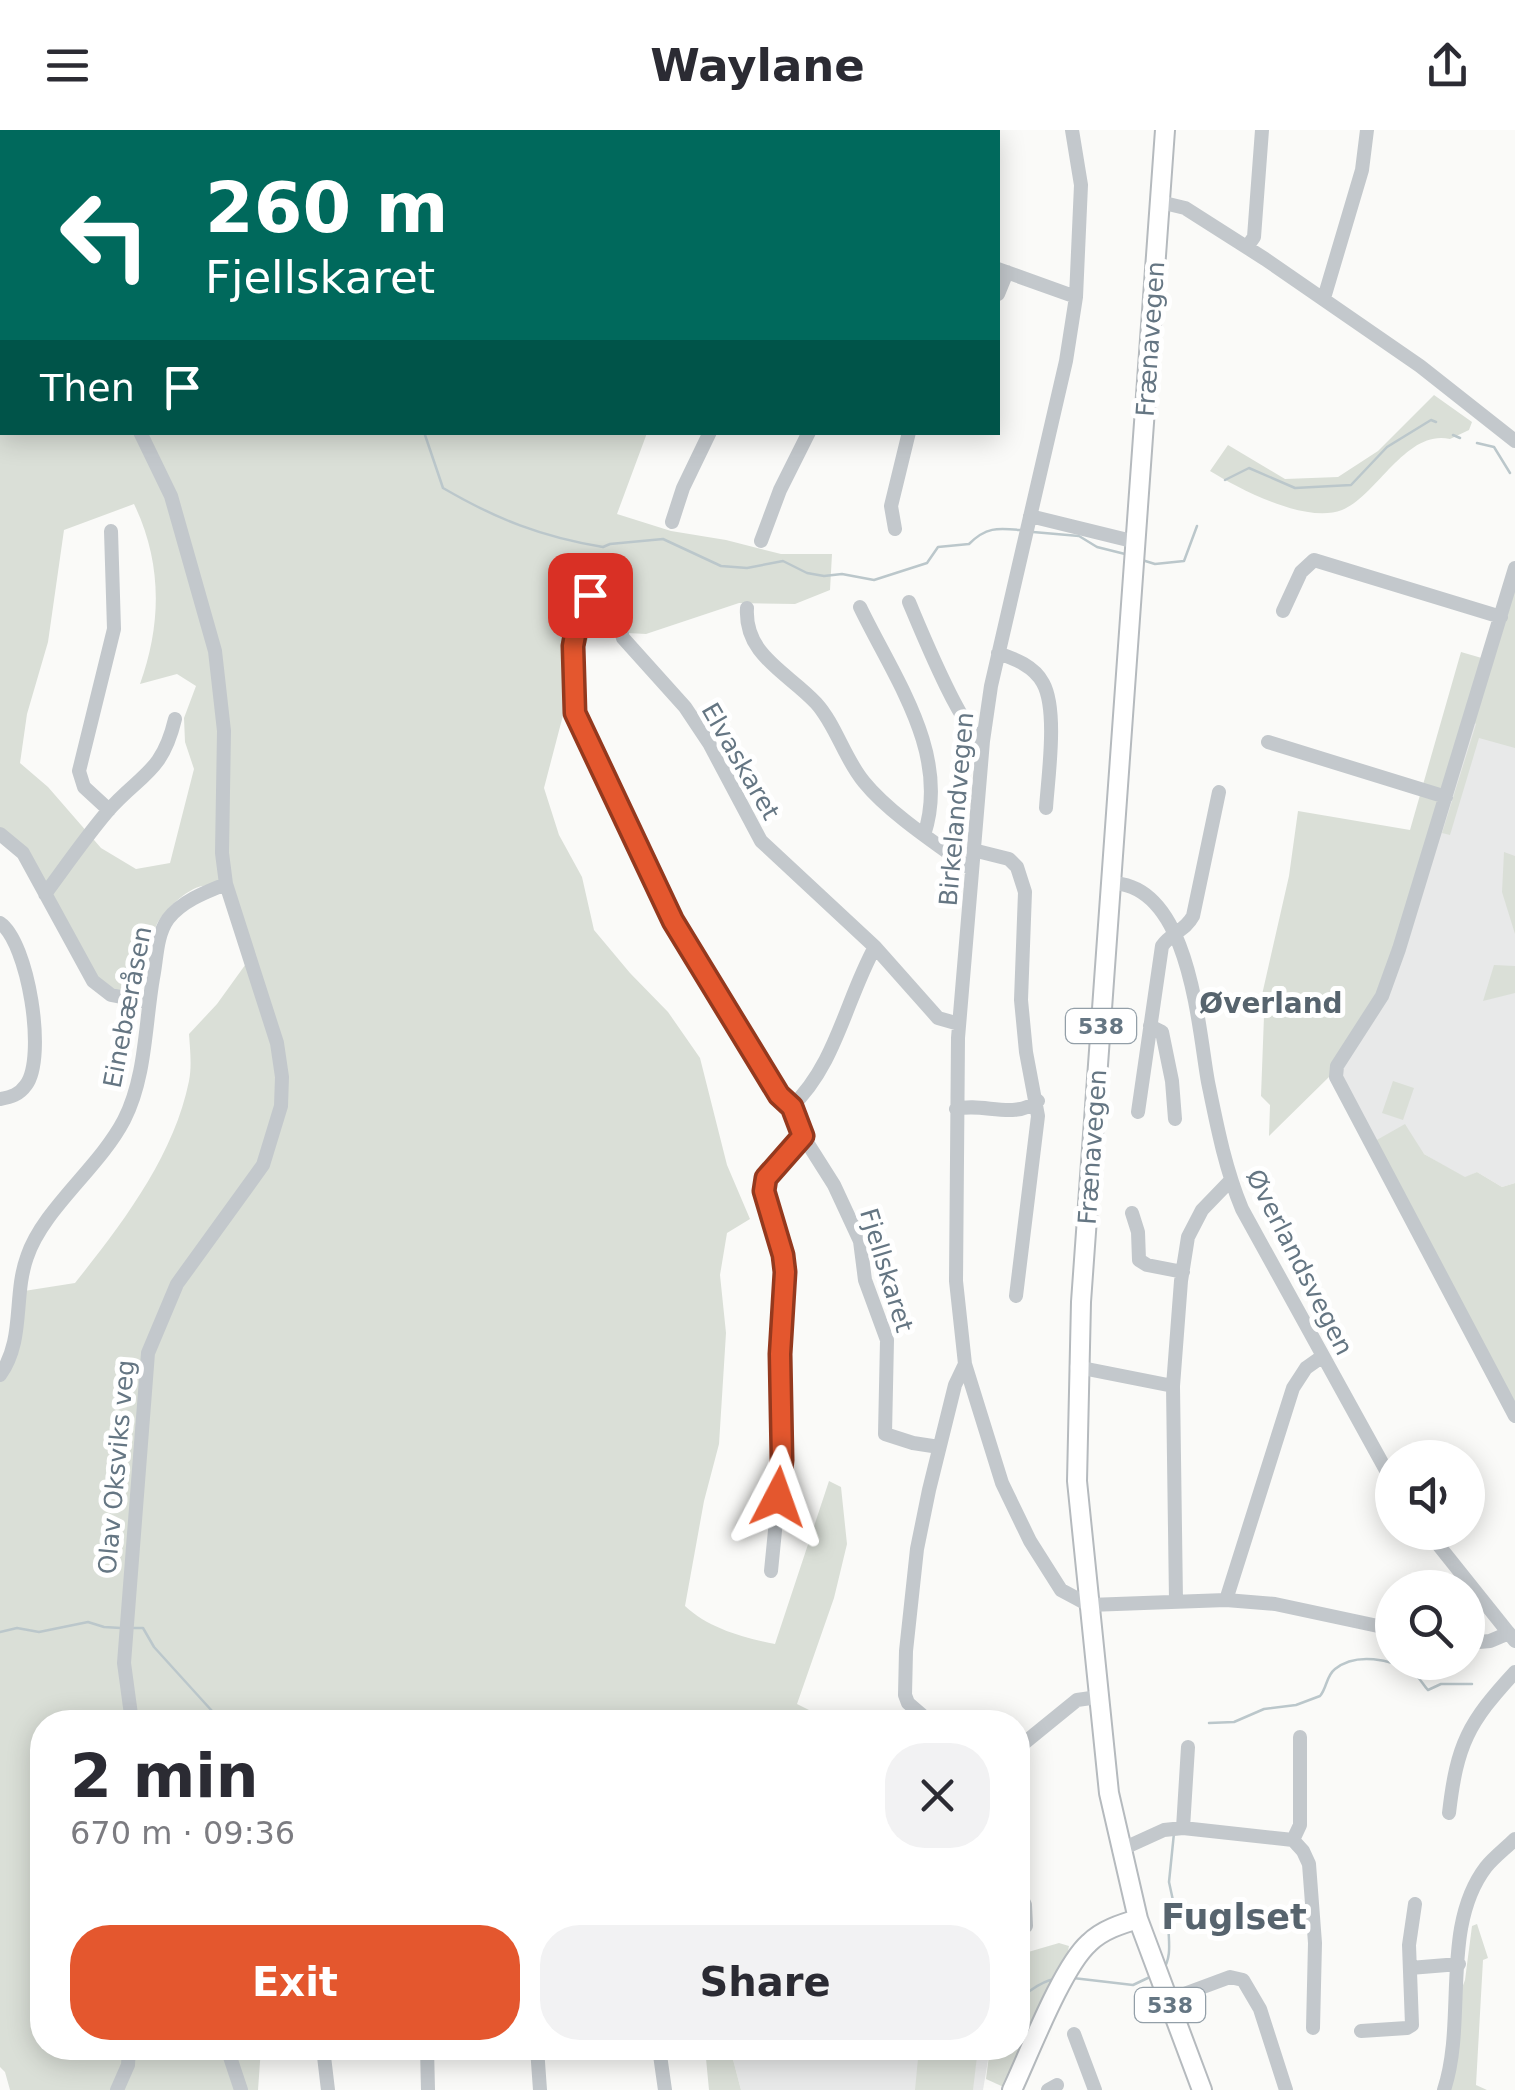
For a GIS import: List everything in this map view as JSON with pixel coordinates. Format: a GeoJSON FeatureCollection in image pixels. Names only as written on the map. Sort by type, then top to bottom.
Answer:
{"type":"FeatureCollection","features":[{"type":"Feature","properties":{"kind":"main road","name":"Frænavegen"},"geometry":{"type":"LineString","coordinates":[[1165,130],[1077,1368],[1077,1481],[1109,1792],[1120,1850],[1138,1919],[1202,2090]]}},
{"type":"Feature","properties":{"kind":"main road"},"geometry":{"type":"LineString","coordinates":[[1030,2053],[1074,1961],[1098,1936],[1138,1919]]}},
{"type":"Feature","properties":{"kind":"main road"},"geometry":{"type":"LineString","coordinates":[[1012,2090],[1026,2060]]}},
{"type":"Feature","properties":{"kind":"street","name":"Birkelandvegen"},"geometry":{"type":"LineString","coordinates":[[1072,130],[1081,185],[1076,297],[1063,376],[998,653],[983,741],[959,1024],[956,1281],[966,1364],[1002,1483],[1030,1541],[1062,1590],[1089,1606]]}},
{"type":"Feature","properties":{"kind":"street"},"geometry":{"type":"LineString","coordinates":[[1247,246],[1254,237],[1262,130]]}},
{"type":"Feature","properties":{"kind":"street"},"geometry":{"type":"LineString","coordinates":[[1324,298],[1362,170],[1367,130]]}},
{"type":"Feature","properties":{"kind":"street"},"geometry":{"type":"LineString","coordinates":[[1160,202],[1185,208],[1247,246],[1420,366],[1515,441]]}},
{"type":"Feature","properties":{"kind":"street"},"geometry":{"type":"LineString","coordinates":[[1002,270],[1076,297]]}},
{"type":"Feature","properties":{"kind":"street","name":"Olav Oksviks veg"},"geometry":{"type":"LineString","coordinates":[[129,1710],[124,1645],[148,1354],[177,1284],[262,1166],[281,1106],[282,1076],[277,1044],[226,884],[222,853],[222,701],[215,651],[171,496],[142,435]]}},
{"type":"Feature","properties":{"kind":"street"},"geometry":{"type":"LineString","coordinates":[[672,522],[709,435]]}},
{"type":"Feature","properties":{"kind":"street"},"geometry":{"type":"LineString","coordinates":[[762,541],[780,490],[807,435]]}},
{"type":"Feature","properties":{"kind":"street"},"geometry":{"type":"LineString","coordinates":[[896,528],[891,506],[907,435]]}},
{"type":"Feature","properties":{"kind":"street"},"geometry":{"type":"LineString","coordinates":[[1030,516],[1136,542]]}},
{"type":"Feature","properties":{"kind":"street"},"geometry":{"type":"LineString","coordinates":[[109,810],[84,786],[79,771],[114,629],[112,531]]}},
{"type":"Feature","properties":{"kind":"street"},"geometry":{"type":"LineString","coordinates":[[1283,612],[1301,572],[1314,560],[1501,616]]}},
{"type":"Feature","properties":{"kind":"street"},"geometry":{"type":"LineString","coordinates":[[1515,568],[1382,996],[1337,1066],[1336,1077],[1515,1416]]}},
{"type":"Feature","properties":{"kind":"street","name":"Elvaskaret"},"geometry":{"type":"LineString","coordinates":[[590,595],[601,593],[614,606],[623,638],[685,707],[710,744],[761,841],[875,946],[938,1018],[959,1024]]}},
{"type":"Feature","properties":{"kind":"street","name":"Fjellskaret"},"geometry":{"type":"LineString","coordinates":[[590,595],[578,619],[573,646],[575,713],[673,921],[779,1095],[792,1107],[803,1136],[834,1185],[860,1240],[865,1280],[887,1340],[883,1429],[889,1437],[939,1446]]}},
{"type":"Feature","properties":{"kind":"street"},"geometry":{"type":"LineString","coordinates":[[909,602],[974,738],[983,741]]}},
{"type":"Feature","properties":{"kind":"street"},"geometry":{"type":"LineString","coordinates":[[860,607],[926,744],[933,782],[930,819],[924,835]]}},
{"type":"Feature","properties":{"kind":"street"},"geometry":{"type":"LineString","coordinates":[[747,608],[748,632],[755,646],[818,706],[864,782],[970,870]]}},
{"type":"Feature","properties":{"kind":"street"},"geometry":{"type":"LineString","coordinates":[[998,653],[1031,668],[1044,684],[1049,704],[1046,808]]}},
{"type":"Feature","properties":{"kind":"street"},"geometry":{"type":"LineString","coordinates":[[45,894],[109,810],[152,771],[168,746],[175,719]]}},
{"type":"Feature","properties":{"kind":"street"},"geometry":{"type":"LineString","coordinates":[[1268,742],[1446,797]]}},
{"type":"Feature","properties":{"kind":"street"},"geometry":{"type":"LineString","coordinates":[[1138,1112],[1162,946],[1169,936],[1190,923],[1196,908],[1219,792]]}},
{"type":"Feature","properties":{"kind":"street"},"geometry":{"type":"LineString","coordinates":[[0,834],[22,852],[93,981],[111,996],[147,1002]]}},
{"type":"Feature","properties":{"kind":"street"},"geometry":{"type":"LineString","coordinates":[[973,850],[1009,859],[1017,866],[1024,892],[1021,1000],[1026,1052],[1038,1101],[1016,1296]]}},
{"type":"Feature","properties":{"kind":"street","name":"Øverlandsvegen"},"geometry":{"type":"LineString","coordinates":[[1111,882],[1128,885],[1154,904],[1176,934],[1189,965],[1230,1180],[1242,1209],[1375,1451]]}},
{"type":"Feature","properties":{"kind":"street","name":"Einebæråsen"},"geometry":{"type":"LineString","coordinates":[[0,1375],[9,1362],[17,1332],[19,1286],[28,1254],[41,1230],[108,1148],[126,1116],[143,1054],[147,1002],[162,930],[169,918],[194,898],[226,884]]}},
{"type":"Feature","properties":{"kind":"street"},"geometry":{"type":"LineString","coordinates":[[0,923],[6,926],[22,962],[33,1015],[35,1051],[26,1086],[16,1096],[0,1099]]}},
{"type":"Feature","properties":{"kind":"street"},"geometry":{"type":"LineString","coordinates":[[792,1107],[818,1078],[875,946]]}},
{"type":"Feature","properties":{"kind":"street"},"geometry":{"type":"LineString","coordinates":[[1150,1026],[1162,1032],[1175,1119]]}},
{"type":"Feature","properties":{"kind":"street"},"geometry":{"type":"LineString","coordinates":[[956,1110],[969,1106],[1024,1110],[1038,1101]]}},
{"type":"Feature","properties":{"kind":"street"},"geometry":{"type":"LineString","coordinates":[[770,1571],[782,1460],[780,1354],[785,1272],[764,1191],[766,1178],[803,1136]]}},
{"type":"Feature","properties":{"kind":"street"},"geometry":{"type":"LineString","coordinates":[[1176,1601],[1173,1386],[1183,1272],[1188,1237],[1202,1210],[1230,1180]]}},
{"type":"Feature","properties":{"kind":"street"},"geometry":{"type":"LineString","coordinates":[[1132,1212],[1138,1232],[1137,1256],[1142,1263],[1183,1272]]}},
{"type":"Feature","properties":{"kind":"street"},"geometry":{"type":"LineString","coordinates":[[1226,1600],[1293,1388],[1306,1368],[1323,1356]]}},
{"type":"Feature","properties":{"kind":"street"},"geometry":{"type":"LineString","coordinates":[[916,1710],[908,1703],[904,1681],[917,1549],[955,1384],[966,1364]]}},
{"type":"Feature","properties":{"kind":"street"},"geometry":{"type":"LineString","coordinates":[[1077,1368],[1173,1386]]}},
{"type":"Feature","properties":{"kind":"street"},"geometry":{"type":"LineString","coordinates":[[1442,1550],[1512,1637]]}},
{"type":"Feature","properties":{"kind":"street"},"geometry":{"type":"LineString","coordinates":[[1089,1606],[1226,1600],[1275,1604],[1375,1625]]}},
{"type":"Feature","properties":{"kind":"street"},"geometry":{"type":"LineString","coordinates":[[1485,1641],[1512,1637]]}},
{"type":"Feature","properties":{"kind":"street"},"geometry":{"type":"LineString","coordinates":[[1449,1813],[1455,1764],[1469,1731],[1489,1700],[1515,1672]]}},
{"type":"Feature","properties":{"kind":"street"},"geometry":{"type":"LineString","coordinates":[[1030,1738],[1077,1700],[1098,1697]]}},
{"type":"Feature","properties":{"kind":"street"},"geometry":{"type":"LineString","coordinates":[[1293,1840],[1300,1825],[1300,1737]]}},
{"type":"Feature","properties":{"kind":"street"},"geometry":{"type":"LineString","coordinates":[[1183,1828],[1188,1747]]}},
{"type":"Feature","properties":{"kind":"street"},"geometry":{"type":"LineString","coordinates":[[1120,1850],[1164,1830],[1183,1828],[1293,1840],[1309,1864],[1316,1958],[1313,2028]]}},
{"type":"Feature","properties":{"kind":"street"},"geometry":{"type":"LineString","coordinates":[[1444,2090],[1451,2056],[1463,1918],[1488,1865],[1515,1840]]}},
{"type":"Feature","properties":{"kind":"street"},"geometry":{"type":"LineString","coordinates":[[1361,2031],[1412,2024],[1409,1945],[1415,1904]]}},
{"type":"Feature","properties":{"kind":"street"},"geometry":{"type":"LineString","coordinates":[[1410,1968],[1459,1964]]}},
{"type":"Feature","properties":{"kind":"street"},"geometry":{"type":"LineString","coordinates":[[1168,2000],[1230,1977],[1243,1980],[1260,2008],[1286,2090]]}},
{"type":"Feature","properties":{"kind":"street"},"geometry":{"type":"LineString","coordinates":[[1074,2034],[1095,2090]]}},
{"type":"Feature","properties":{"kind":"street"},"geometry":{"type":"LineString","coordinates":[[117,2090],[129,2060]]}},
{"type":"Feature","properties":{"kind":"street"},"geometry":{"type":"LineString","coordinates":[[231,2060],[242,2090]]}},
{"type":"Feature","properties":{"kind":"street"},"geometry":{"type":"LineString","coordinates":[[324,2060],[328,2090]]}},
{"type":"Feature","properties":{"kind":"street"},"geometry":{"type":"LineString","coordinates":[[427,2060],[428,2090]]}},
{"type":"Feature","properties":{"kind":"street"},"geometry":{"type":"LineString","coordinates":[[538,2060],[540,2090]]}},
{"type":"Feature","properties":{"kind":"street"},"geometry":{"type":"LineString","coordinates":[[661,2060],[666,2090]]}},
{"type":"Feature","properties":{"kind":"shaded area"},"geometry":{"type":"Polygon","coordinates":[[[1434,395],[1472,422],[1469,430],[1450,439],[1419,444],[1355,503],[1342,510],[1327,513],[1293,509],[1210,471],[1228,445],[1285,479],[1338,477],[1378,451],[1434,395]]]}},
{"type":"Feature","properties":{"kind":"shaded area"},"geometry":{"type":"Polygon","coordinates":[[[0,435],[646,435],[617,514],[671,531],[781,554],[832,554],[830,590],[795,604],[739,603],[646,634],[591,631],[572,681],[544,788],[559,835],[582,877],[594,930],[668,1012],[700,1058],[727,1165],[750,1219],[727,1233],[720,1275],[726,1333],[719,1444],[685,1606],[715,1626],[775,1644],[829,1481],[841,1487],[847,1544],[834,1598],[797,1704],[809,1710],[30,1710],[30,2060],[260,2060],[258,2090],[10,2090],[0,2067],[0,1375],[21,1326],[24,1291],[75,1283],[144,1188],[182,1109],[190,1075],[189,1034],[248,961],[226,887],[202,886],[183,896],[159,920],[141,988],[120,991],[101,983],[11,844],[0,841],[0,435]],[[134,504],[64,530],[48,642],[27,714],[20,763],[48,787],[101,848],[136,869],[170,863],[194,769],[185,742],[184,718],[196,686],[177,674],[140,684],[155,616],[150,548],[134,504]]]}},
{"type":"Feature","properties":{"kind":"shaded area"},"geometry":{"type":"Polygon","coordinates":[[[1515,583],[1515,748],[1479,738],[1450,835],[1442,833],[1474,723],[1403,950],[1330,1076],[1269,1136],[1270,1105],[1261,1096],[1264,1016],[1259,1008],[1289,876],[1298,811],[1410,830],[1461,652],[1492,661],[1515,583]]]}},
{"type":"Feature","properties":{"kind":"shaded area"},"geometry":{"type":"Polygon","coordinates":[[[1474,723],[1515,733],[1515,1183],[1502,1187],[1477,1172],[1465,1178],[1424,1154],[1375,1141],[1339,1072],[1474,723]]]}},
{"type":"Feature","properties":{"kind":"shaded area"},"geometry":{"type":"Polygon","coordinates":[[[1504,852],[1515,856],[1515,934],[1502,892],[1504,852]]]}},
{"type":"Feature","properties":{"kind":"shaded area"},"geometry":{"type":"Polygon","coordinates":[[[1494,965],[1515,966],[1515,993],[1483,1001],[1494,965]]]}},
{"type":"Feature","properties":{"kind":"shaded area"},"geometry":{"type":"Polygon","coordinates":[[[1393,1081],[1414,1088],[1403,1120],[1382,1113],[1393,1081]]]}},
{"type":"Feature","properties":{"kind":"shaded area"},"geometry":{"type":"Polygon","coordinates":[[[1405,1124],[1424,1154],[1465,1177],[1477,1172],[1502,1187],[1515,1183],[1515,1408],[1375,1141],[1405,1124]]]}},
{"type":"Feature","properties":{"kind":"shaded area"},"geometry":{"type":"Polygon","coordinates":[[[1477,1924],[1488,1958],[1483,1960],[1476,2085],[1487,2090],[1447,2090],[1458,1999],[1465,1980],[1472,1926],[1477,1924]]]}},
{"type":"Feature","properties":{"kind":"shaded area"},"geometry":{"type":"Polygon","coordinates":[[[1059,1943],[1069,1946],[1059,1997],[1030,2049],[1030,1951],[1059,1943]]]}},
{"type":"Feature","properties":{"kind":"shaded area"},"geometry":{"type":"Polygon","coordinates":[[[706,2060],[733,2060],[741,2090],[709,2090],[706,2060]]]}},
{"type":"Feature","properties":{"kind":"shaded area"},"geometry":{"type":"Polygon","coordinates":[[[733,2060],[988,2060],[983,2090],[741,2090],[733,2060]]]}},
{"type":"Feature","properties":{"kind":"shaded area"},"geometry":{"type":"Polygon","coordinates":[[[918,2060],[977,2060],[973,2090],[915,2090],[918,2060]]]}},
{"type":"Feature","properties":{"kind":"shaded area"},"geometry":{"type":"Polygon","coordinates":[[[988,2060],[1024,2060],[1008,2089],[986,2079],[988,2060]]]}},
{"type":"Feature","properties":{"kind":"waterway"},"geometry":{"type":"LineString","coordinates":[[1225,480],[1249,468],[1295,488],[1351,485],[1387,447],[1431,420],[1436,422]]}},
{"type":"Feature","properties":{"kind":"waterway"},"geometry":{"type":"LineString","coordinates":[[425,435],[443,488],[482,509],[560,538],[603,547],[663,539],[721,566],[747,568],[783,561],[807,573],[874,580],[927,563],[938,547],[969,544],[992,530],[1020,530]]}},
{"type":"Feature","properties":{"kind":"waterway"},"geometry":{"type":"LineString","coordinates":[[1453,435],[1460,438]]}},
{"type":"Feature","properties":{"kind":"waterway"},"geometry":{"type":"LineString","coordinates":[[1477,443],[1494,447],[1510,473]]}},
{"type":"Feature","properties":{"kind":"waterway"},"geometry":{"type":"LineString","coordinates":[[1142,560],[1155,564],[1184,561],[1197,526]]}},
{"type":"Feature","properties":{"kind":"waterway"},"geometry":{"type":"LineString","coordinates":[[1033,532],[1079,536],[1097,547],[1125,554]]}},
{"type":"Feature","properties":{"kind":"waterway"},"geometry":{"type":"LineString","coordinates":[[0,1632],[17,1628],[39,1632],[88,1622],[121,1628]]}},
{"type":"Feature","properties":{"kind":"waterway"},"geometry":{"type":"LineString","coordinates":[[134,1628],[143,1628],[154,1647],[211,1710]]}},
{"type":"Feature","properties":{"kind":"waterway"},"geometry":{"type":"LineString","coordinates":[[1209,1723],[1234,1722],[1264,1709],[1296,1705],[1320,1696],[1332,1672],[1353,1660],[1374,1659],[1404,1667],[1428,1690],[1441,1684],[1472,1684]]}},
{"type":"Feature","properties":{"kind":"waterway"},"geometry":{"type":"LineString","coordinates":[[1163,1970],[1169,1954],[1169,1921],[1174,1905],[1169,1882],[1174,1833]]}},
{"type":"Feature","properties":{"kind":"waterway"},"geometry":{"type":"LineString","coordinates":[[1073,1978],[1133,1985],[1152,1976]]}},
{"type":"Feature","properties":{"kind":"waterway"},"geometry":{"type":"LineString","coordinates":[[1030,1991],[1055,1979]]}},
{"type":"Feature","properties":{"kind":"district","name":"Øverland"},"geometry":{"type":"Point","coordinates":[1271,1003]}},
{"type":"Feature","properties":{"kind":"district","name":"Fuglset"},"geometry":{"type":"Point","coordinates":[1234,1917]}},
{"type":"Feature","properties":{"kind":"route"},"geometry":{"type":"LineString","coordinates":[[590,595],[578,619],[573,646],[575,713],[587,744],[610,784],[673,921],[779,1095],[792,1107],[803,1136],[766,1178],[764,1191],[785,1272],[778,1497]]}}]}
